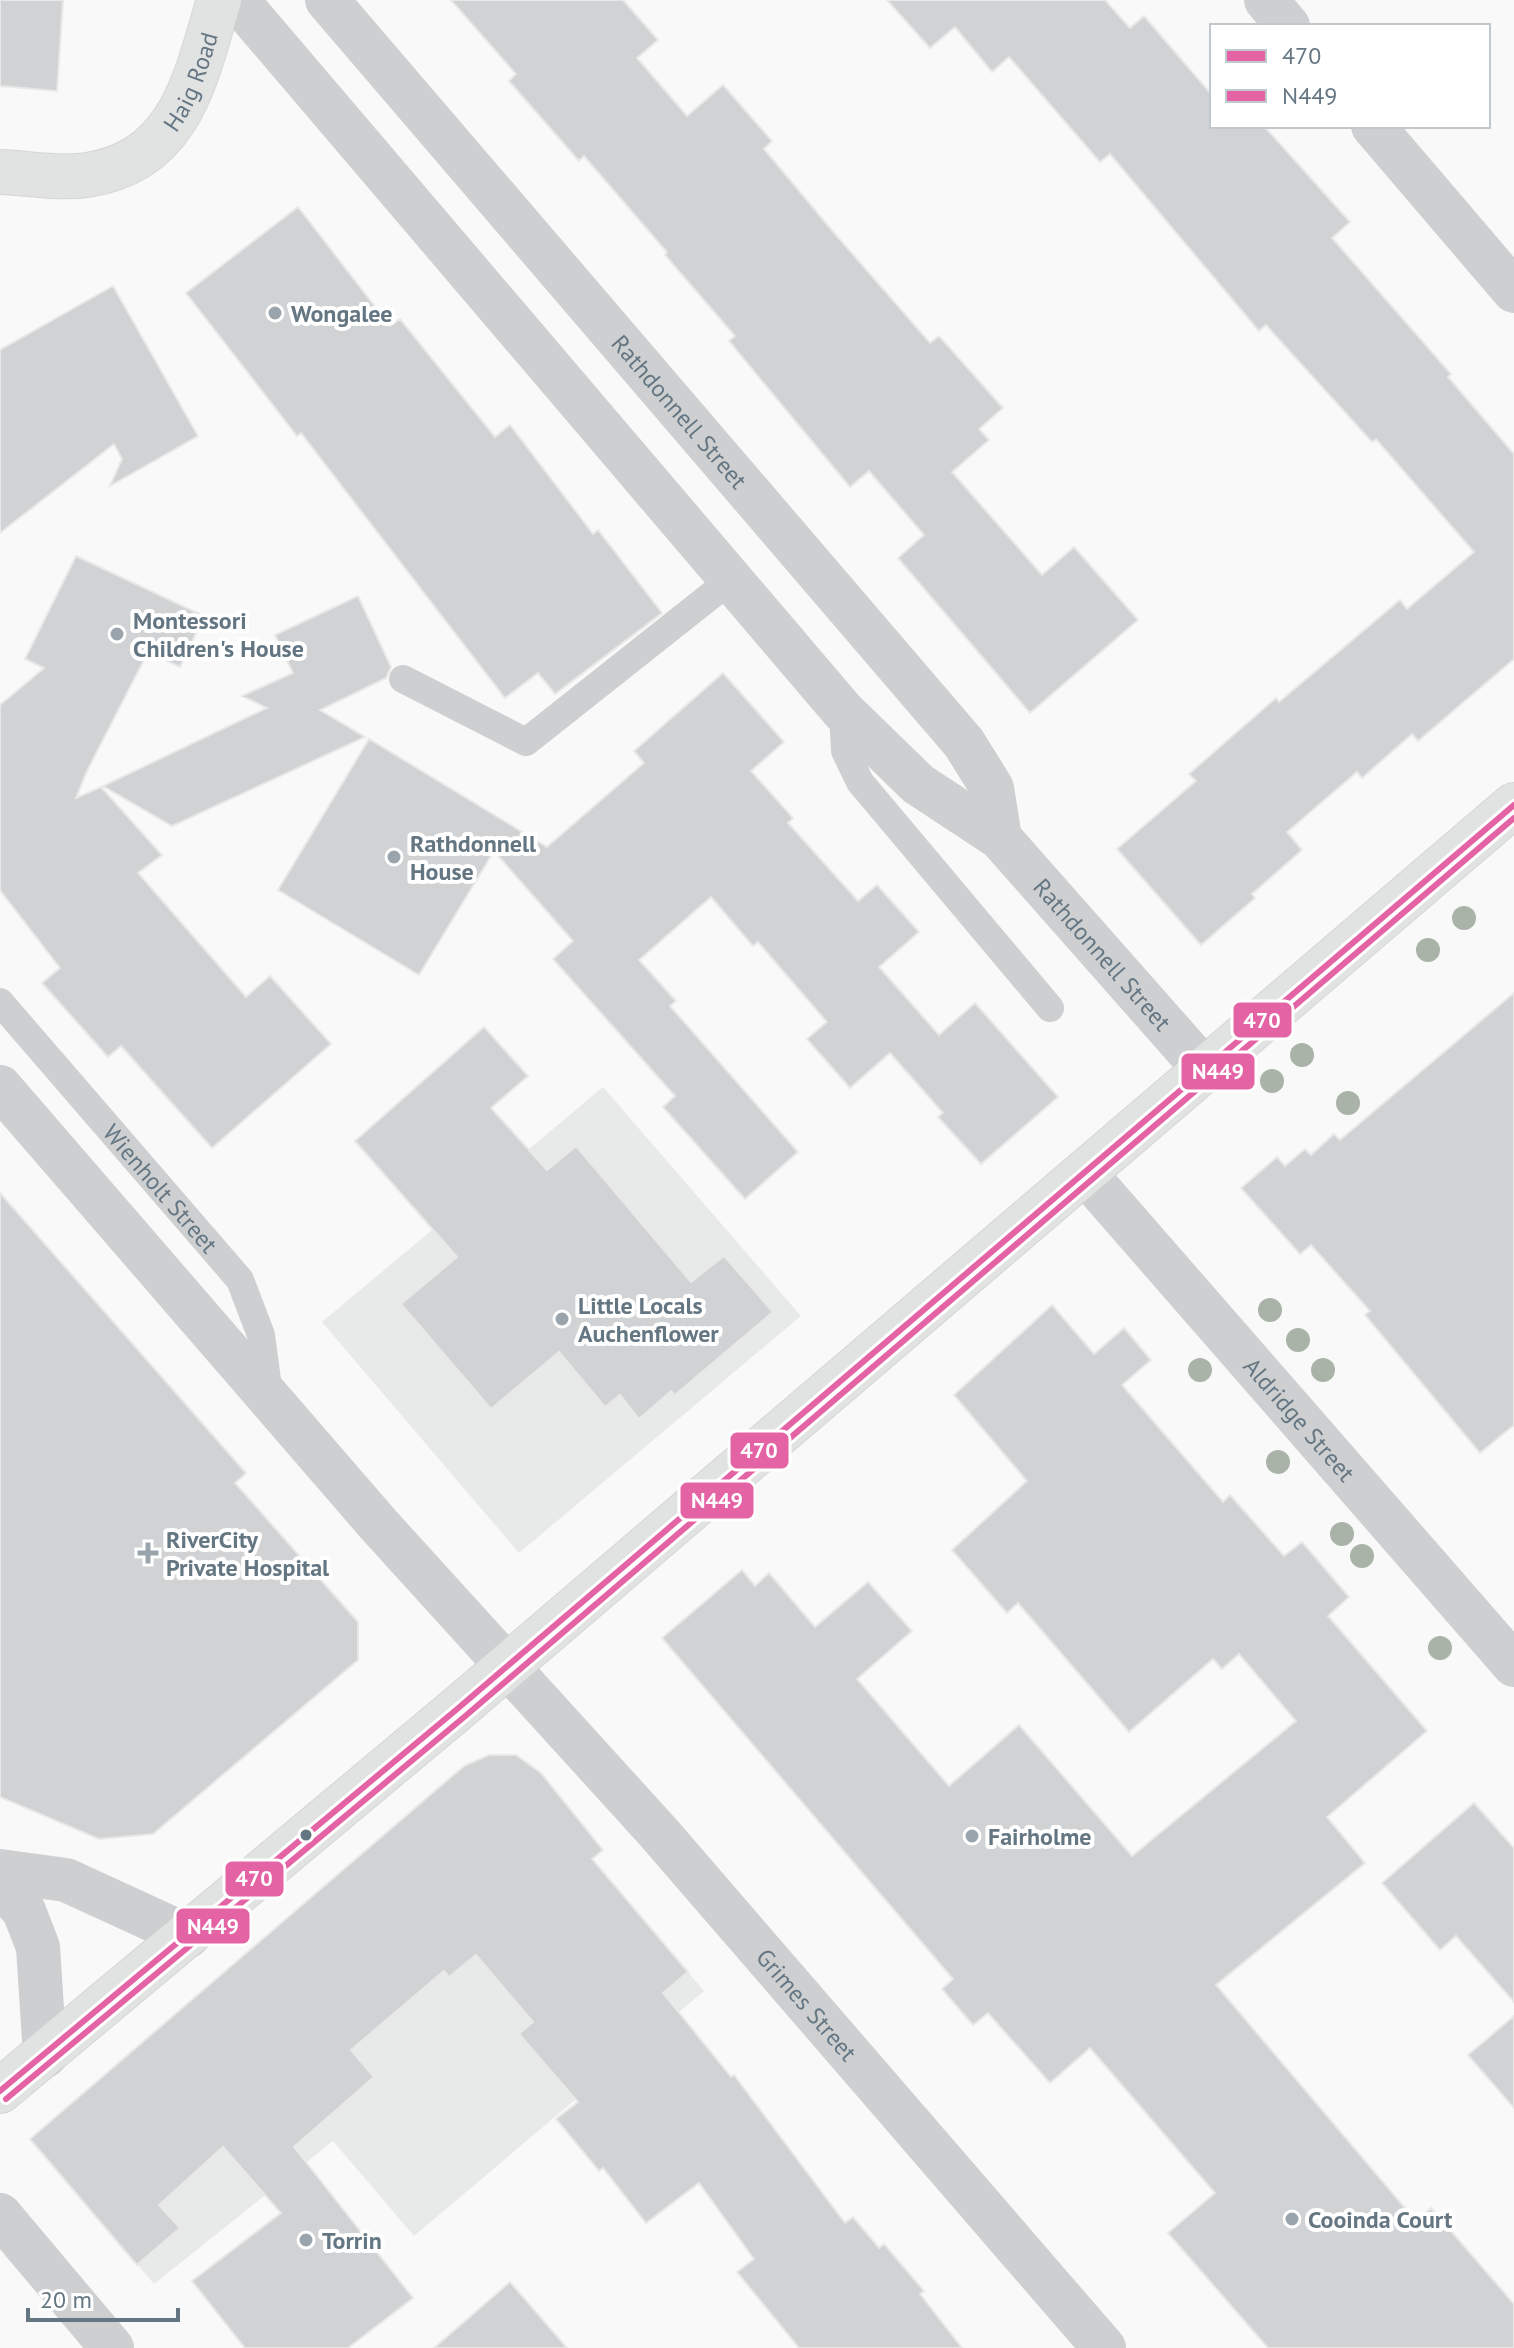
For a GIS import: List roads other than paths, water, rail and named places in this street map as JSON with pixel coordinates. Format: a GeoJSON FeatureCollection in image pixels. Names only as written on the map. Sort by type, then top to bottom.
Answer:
{"type":"FeatureCollection","features":[{"type":"Feature","properties":{"kind":"main road","name":"Haig Road"},"geometry":{"type":"LineString","coordinates":[[0,172],[86,175],[111,169],[144,152],[177,119],[187,102],[219,0]]}},
{"type":"Feature","properties":{"kind":"main road"},"geometry":{"type":"LineString","coordinates":[[0,2091],[508,1665],[1514,805]]}},
{"type":"Feature","properties":{"kind":"street","name":"Rathdonnell Street"},"geometry":{"type":"LineString","coordinates":[[237,0],[733,578],[843,711],[918,784],[1000,838],[1204,1069]]}},
{"type":"Feature","properties":{"kind":"street","name":"Rathdonnell Street"},"geometry":{"type":"LineString","coordinates":[[327,0],[964,743],[992,788],[1000,838]]}},
{"type":"Feature","properties":{"kind":"street"},"geometry":{"type":"LineString","coordinates":[[1266,0],[1286,24]]}},
{"type":"Feature","properties":{"kind":"street"},"geometry":{"type":"LineString","coordinates":[[1375,128],[1514,291]]}},
{"type":"Feature","properties":{"kind":"street"},"geometry":{"type":"LineString","coordinates":[[0,1087],[270,1399],[508,1665]]}},
{"type":"Feature","properties":{"kind":"street","name":"Aldridge Street"},"geometry":{"type":"LineString","coordinates":[[1084,1172],[1514,1665]]}},
{"type":"Feature","properties":{"kind":"street","name":"Grimes Street"},"geometry":{"type":"LineString","coordinates":[[508,1665],[658,1832],[1104,2348]]}},
{"type":"Feature","properties":{"kind":"street"},"geometry":{"type":"LineString","coordinates":[[0,1871],[66,1880],[188,1936]]}},
{"type":"Feature","properties":{"kind":"street"},"geometry":{"type":"LineString","coordinates":[[0,1884],[24,1911],[38,1947],[45,2056]]}},
{"type":"Feature","properties":{"kind":"street"},"geometry":{"type":"LineString","coordinates":[[0,2215],[112,2348]]}},
{"type":"Feature","properties":{"kind":"lane"},"geometry":{"type":"LineString","coordinates":[[403,679],[520,750],[733,578]]}},
{"type":"Feature","properties":{"kind":"lane"},"geometry":{"type":"LineString","coordinates":[[843,711],[845,751],[860,782],[1050,1008]]}},
{"type":"Feature","properties":{"kind":"lane","name":"Wienholt Street"},"geometry":{"type":"LineString","coordinates":[[0,1002],[240,1280],[261,1335],[270,1399]]}},
{"type":"Feature","properties":{"kind":"place","name":"Wongalee"},"geometry":{"type":"Point","coordinates":[275,313]}},
{"type":"Feature","properties":{"kind":"place","name":"Montessori Children's House"},"geometry":{"type":"Point","coordinates":[117,634]}},
{"type":"Feature","properties":{"kind":"place","name":"Rathdonnell House"},"geometry":{"type":"Point","coordinates":[394,857]}},
{"type":"Feature","properties":{"kind":"place","name":"Little Locals Auchenflower"},"geometry":{"type":"Point","coordinates":[562,1319]}},
{"type":"Feature","properties":{"kind":"place","name":"RiverCity Private Hospital"},"geometry":{"type":"Point","coordinates":[148,1553]}},
{"type":"Feature","properties":{"kind":"place","name":"Fairholme"},"geometry":{"type":"Point","coordinates":[972,1836]}},
{"type":"Feature","properties":{"kind":"place","name":"Cooinda Court"},"geometry":{"type":"Point","coordinates":[1292,2219]}},
{"type":"Feature","properties":{"kind":"place","name":"Torrin"},"geometry":{"type":"Point","coordinates":[306,2240]}}]}
